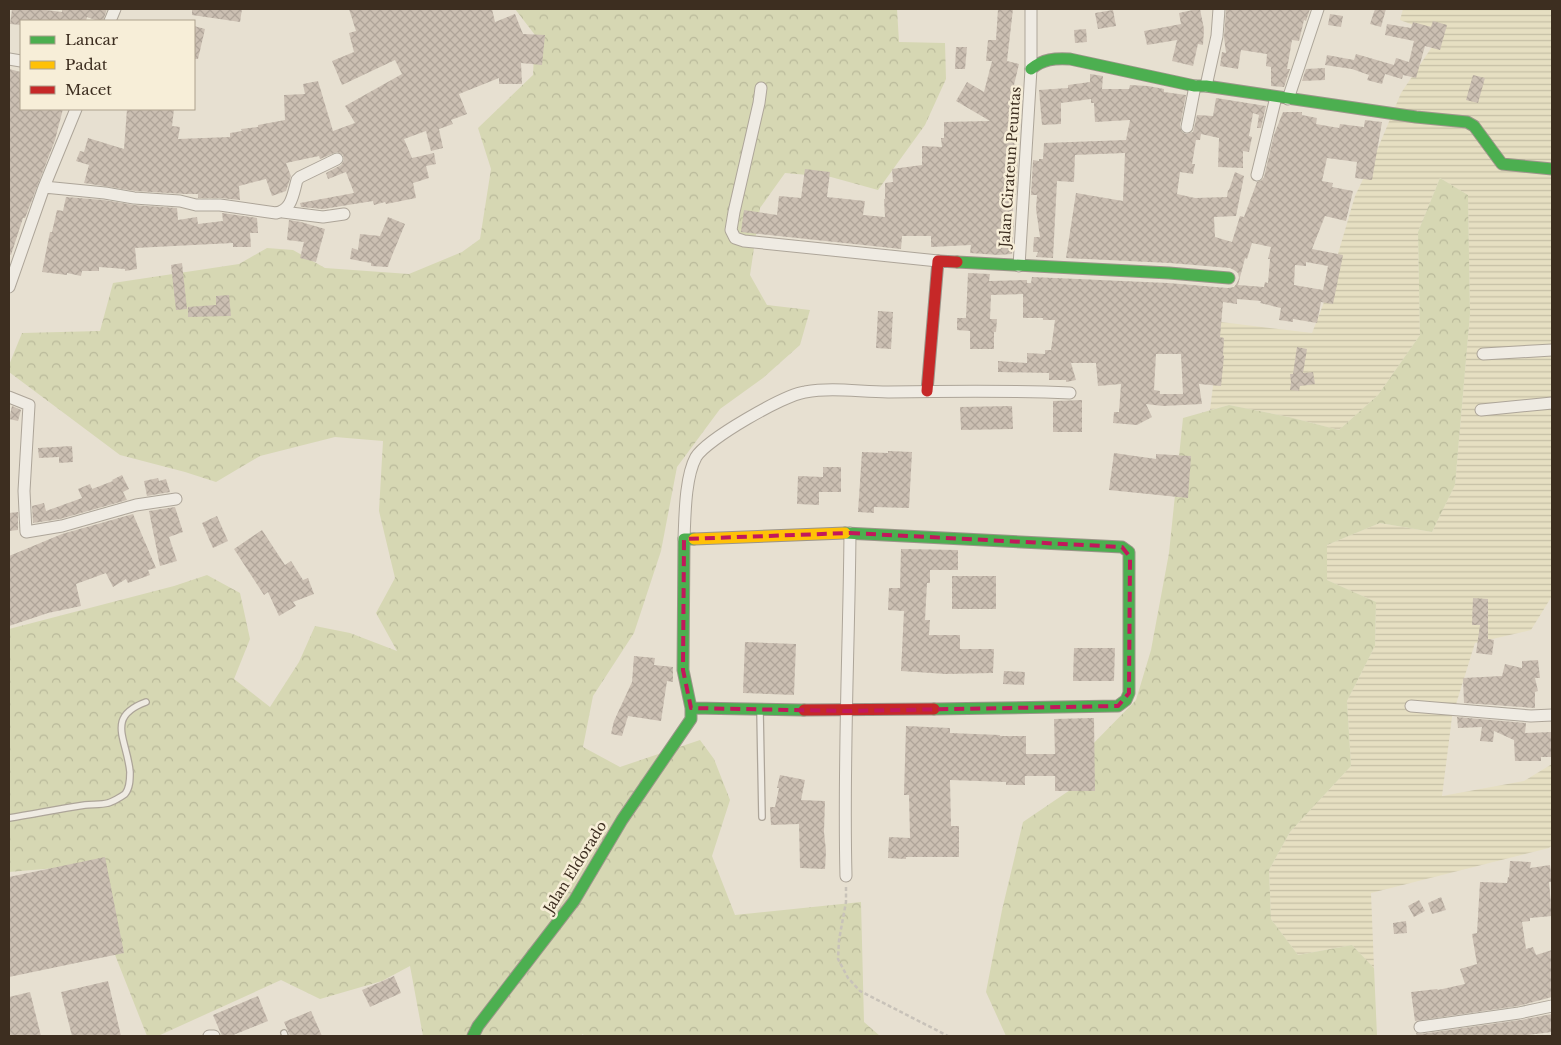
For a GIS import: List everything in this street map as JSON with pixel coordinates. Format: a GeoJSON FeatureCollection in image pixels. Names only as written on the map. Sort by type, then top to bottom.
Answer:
{"type":"FeatureCollection","features":[{"type":"Feature","properties":{"kind":"street","name":"Jalan Cirateun Peuntas"},"geometry":{"type":"LineString","coordinates":[[1031,9],[1031,69],[1019,266],[1169,273],[1229,278]]}},
{"type":"Feature","properties":{"kind":"street"},"geometry":{"type":"LineString","coordinates":[[1187,126],[1217,36],[1219,9]]}},
{"type":"Feature","properties":{"kind":"street"},"geometry":{"type":"LineString","coordinates":[[1288,99],[1318,9]]}},
{"type":"Feature","properties":{"kind":"street"},"geometry":{"type":"LineString","coordinates":[[1031,69],[1039,62],[1051,58],[1070,59],[1200,86],[1416,117],[1467,122],[1474,126],[1502,164],[1552,169]]}},
{"type":"Feature","properties":{"kind":"street"},"geometry":{"type":"LineString","coordinates":[[761,88],[734,212],[731,230],[735,238],[938,261],[1019,266]]}},
{"type":"Feature","properties":{"kind":"street"},"geometry":{"type":"LineString","coordinates":[[1257,175],[1276,97]]}},
{"type":"Feature","properties":{"kind":"street"},"geometry":{"type":"LineString","coordinates":[[9,287],[44,187],[76,110]]}},
{"type":"Feature","properties":{"kind":"street"},"geometry":{"type":"LineString","coordinates":[[283,212],[289,207],[300,177],[336,159]]}},
{"type":"Feature","properties":{"kind":"street"},"geometry":{"type":"LineString","coordinates":[[44,187],[134,198],[180,201],[196,205],[220,205],[276,213],[283,212],[323,217],[344,214]]}},
{"type":"Feature","properties":{"kind":"street"},"geometry":{"type":"LineString","coordinates":[[927,391],[938,261]]}},
{"type":"Feature","properties":{"kind":"street"},"geometry":{"type":"LineString","coordinates":[[1483,354],[1552,350]]}},
{"type":"Feature","properties":{"kind":"street"},"geometry":{"type":"LineString","coordinates":[[684,539],[850,533],[1122,547],[1129,552],[1130,557],[1129,693],[1122,704],[1113,707],[846,711],[691,708],[684,670],[684,539],[685,510],[690,475],[696,458],[704,448],[718,437],[766,408],[803,392],[832,389],[886,392],[1017,390],[1070,393]]}},
{"type":"Feature","properties":{"kind":"street"},"geometry":{"type":"LineString","coordinates":[[9,398],[29,405],[24,491],[26,532],[62,526],[136,505],[176,499]]}},
{"type":"Feature","properties":{"kind":"street"},"geometry":{"type":"LineString","coordinates":[[1481,410],[1552,403]]}},
{"type":"Feature","properties":{"kind":"street"},"geometry":{"type":"LineString","coordinates":[[846,876],[846,711],[849,660],[850,533]]}},
{"type":"Feature","properties":{"kind":"street"},"geometry":{"type":"LineString","coordinates":[[1411,706],[1531,716],[1552,715]]}},
{"type":"Feature","properties":{"kind":"street","name":"Jalan Eldorado"},"geometry":{"type":"LineString","coordinates":[[473,1036],[478,1026],[574,901],[622,820],[691,719],[691,708]]}},
{"type":"Feature","properties":{"kind":"street"},"geometry":{"type":"LineString","coordinates":[[1420,1027],[1519,1013],[1552,1006]]}},
{"type":"Feature","properties":{"kind":"street"},"geometry":{"type":"LineString","coordinates":[[209,1036],[214,1036]]}},
{"type":"Feature","properties":{"kind":"lane"},"geometry":{"type":"LineString","coordinates":[[9,818],[109,803],[125,793],[130,780],[129,762],[121,720],[135,706],[146,702]]}},
{"type":"Feature","properties":{"kind":"lane"},"geometry":{"type":"LineString","coordinates":[[760,710],[762,817]]}},
{"type":"Feature","properties":{"kind":"path"},"geometry":{"type":"LineString","coordinates":[[846,876],[846,902],[839,940],[838,959],[848,978],[860,991],[948,1036]]}},
{"type":"Feature","properties":{"kind":"highlighted area"},"geometry":{"type":"Polygon","coordinates":[[[850,533],[1122,547],[1130,557],[1129,693],[1118,706],[846,711],[691,708],[683,670],[684,539],[850,533]]]}},
{"type":"Feature","properties":{"kind":"shaded area"},"geometry":{"type":"Polygon","coordinates":[[[1403,9],[1552,9],[1552,596],[1531,630],[1475,643],[1452,717],[1442,796],[1524,781],[1552,764],[1552,845],[1549,848],[1371,893],[1374,968],[1352,945],[1298,955],[1271,919],[1269,870],[1290,832],[1351,766],[1347,701],[1375,646],[1376,602],[1327,580],[1327,545],[1380,523],[1432,532],[1455,485],[1470,314],[1468,195],[1440,178],[1418,232],[1420,335],[1378,395],[1339,430],[1289,417],[1229,405],[1210,410],[1221,322],[1312,333],[1323,305],[1355,196],[1401,93],[1440,35],[1400,20],[1403,9]]]}},
{"type":"Feature","properties":{"kind":"green space"},"geometry":{"type":"Polygon","coordinates":[[[515,9],[897,9],[899,42],[945,43],[946,79],[925,125],[878,190],[831,177],[785,173],[760,208],[750,275],[767,305],[810,310],[800,345],[763,378],[720,409],[677,467],[661,551],[634,633],[593,696],[583,747],[620,767],[700,740],[714,759],[730,800],[712,856],[735,915],[861,902],[864,1022],[880,1036],[584,1036],[583,1034],[580,1036],[423,1036],[410,966],[382,981],[320,999],[281,980],[158,1036],[147,1036],[80,866],[9,872],[9,629],[174,586],[207,575],[240,593],[250,639],[234,679],[270,707],[299,662],[315,626],[350,633],[397,651],[376,613],[395,578],[379,511],[383,441],[335,437],[260,456],[216,482],[120,455],[9,372],[9,365],[22,333],[100,331],[113,283],[239,264],[267,248],[293,250],[325,268],[409,274],[462,252],[480,239],[491,169],[478,128],[533,75],[535,35],[515,9]]]}},
{"type":"Feature","properties":{"kind":"green space"},"geometry":{"type":"Polygon","coordinates":[[[1440,178],[1468,195],[1470,314],[1455,485],[1432,532],[1380,523],[1327,545],[1327,580],[1376,602],[1375,646],[1347,701],[1351,766],[1290,832],[1269,870],[1271,919],[1298,955],[1352,945],[1374,968],[1377,1036],[1006,1036],[986,992],[1002,910],[1023,822],[1076,786],[1087,750],[1136,700],[1151,650],[1169,553],[1183,418],[1229,405],[1289,417],[1339,430],[1378,395],[1420,335],[1418,232],[1440,178]]]}},
{"type":"Feature","properties":{"kind":"building"},"geometry":{"type":"Polygon","coordinates":[[[12,9],[38,9],[62,12],[62,9],[107,9],[103,20],[87,17],[86,20],[20,20],[20,25],[10,24],[12,9]]]}},
{"type":"Feature","properties":{"kind":"building"},"geometry":{"type":"Polygon","coordinates":[[[192,9],[242,9],[240,22],[192,15],[192,9]]]}},
{"type":"Feature","properties":{"kind":"building"},"geometry":{"type":"Polygon","coordinates":[[[349,9],[492,9],[495,22],[515,14],[523,34],[545,35],[542,65],[521,63],[522,84],[499,84],[499,78],[459,94],[467,114],[451,120],[453,124],[439,129],[443,148],[431,151],[426,131],[404,139],[412,158],[434,153],[436,164],[426,166],[429,178],[413,183],[416,198],[386,204],[385,202],[374,205],[373,201],[323,209],[301,207],[300,203],[354,193],[346,172],[328,179],[326,173],[341,165],[344,160],[343,155],[337,152],[320,159],[319,156],[286,163],[291,176],[286,191],[272,196],[266,179],[239,186],[240,200],[198,198],[198,194],[135,191],[84,183],[89,165],[76,161],[80,151],[84,152],[88,138],[124,149],[127,110],[174,110],[172,126],[180,127],[178,139],[230,137],[230,133],[242,131],[241,129],[285,120],[284,95],[305,94],[303,84],[318,81],[333,131],[355,123],[345,106],[402,74],[395,60],[342,85],[332,61],[354,52],[349,33],[356,31],[349,9]]]}},
{"type":"Feature","properties":{"kind":"building"},"geometry":{"type":"Polygon","coordinates":[[[998,9],[1013,9],[1007,61],[1019,64],[1014,85],[1020,86],[1016,195],[1013,195],[1012,254],[970,253],[971,245],[931,247],[931,236],[902,236],[901,249],[741,232],[744,210],[777,215],[779,196],[801,198],[805,169],[830,172],[827,197],[865,201],[863,215],[885,217],[885,183],[893,182],[892,169],[922,165],[922,146],[942,147],[941,138],[944,138],[944,122],[990,121],[956,101],[967,82],[984,92],[992,61],[986,61],[988,40],[996,40],[998,9]]]}},
{"type":"Feature","properties":{"kind":"building"},"geometry":{"type":"Polygon","coordinates":[[[1200,9],[1204,29],[1203,45],[1198,44],[1193,66],[1172,61],[1177,40],[1147,45],[1144,31],[1181,24],[1179,13],[1200,9]]]}},
{"type":"Feature","properties":{"kind":"building"},"geometry":{"type":"Polygon","coordinates":[[[1226,9],[1310,9],[1306,21],[1304,20],[1299,41],[1292,40],[1287,69],[1290,69],[1284,87],[1271,86],[1271,67],[1266,66],[1267,54],[1241,50],[1238,69],[1220,66],[1222,52],[1226,53],[1224,37],[1226,9]]]}},
{"type":"Feature","properties":{"kind":"building"},"geometry":{"type":"Polygon","coordinates":[[[1375,9],[1386,9],[1381,27],[1370,24],[1375,9]]]}},
{"type":"Feature","properties":{"kind":"building"},"geometry":{"type":"Polygon","coordinates":[[[1113,10],[1116,26],[1098,29],[1095,13],[1113,10]]]}},
{"type":"Feature","properties":{"kind":"building"},"geometry":{"type":"Polygon","coordinates":[[[1330,14],[1343,16],[1341,27],[1328,25],[1330,14]]]}},
{"type":"Feature","properties":{"kind":"building"},"geometry":{"type":"Polygon","coordinates":[[[1433,21],[1447,25],[1440,50],[1425,46],[1416,78],[1403,75],[1402,79],[1385,74],[1382,84],[1367,80],[1369,75],[1352,69],[1325,65],[1327,55],[1354,60],[1356,54],[1394,65],[1396,58],[1409,62],[1414,41],[1385,35],[1387,24],[1411,28],[1413,22],[1431,27],[1433,21]]]}},
{"type":"Feature","properties":{"kind":"building"},"geometry":{"type":"Polygon","coordinates":[[[195,26],[205,29],[198,59],[195,59],[195,26]]]}},
{"type":"Feature","properties":{"kind":"building"},"geometry":{"type":"Polygon","coordinates":[[[1086,29],[1087,42],[1075,43],[1074,30],[1086,29]]]}},
{"type":"Feature","properties":{"kind":"building"},"geometry":{"type":"Polygon","coordinates":[[[956,47],[967,47],[965,69],[955,69],[956,47]]]}},
{"type":"Feature","properties":{"kind":"building"},"geometry":{"type":"Polygon","coordinates":[[[1325,68],[1325,80],[1302,81],[1306,69],[1325,68]]]}},
{"type":"Feature","properties":{"kind":"building"},"geometry":{"type":"Polygon","coordinates":[[[9,69],[20,72],[20,110],[63,110],[55,140],[25,218],[23,218],[11,255],[9,254],[9,69]]]}},
{"type":"Feature","properties":{"kind":"building"},"geometry":{"type":"Polygon","coordinates":[[[1090,74],[1103,76],[1102,89],[1129,89],[1130,85],[1148,86],[1164,89],[1164,92],[1186,95],[1180,126],[1182,132],[1186,134],[1193,132],[1197,115],[1213,116],[1216,98],[1266,106],[1261,128],[1257,128],[1259,115],[1253,113],[1249,136],[1252,137],[1249,152],[1243,151],[1243,168],[1218,167],[1219,138],[1201,134],[1200,140],[1196,140],[1192,164],[1195,164],[1193,174],[1180,172],[1177,194],[1195,198],[1227,197],[1235,172],[1244,176],[1236,216],[1214,217],[1215,237],[1232,242],[1240,216],[1244,217],[1257,182],[1264,177],[1274,135],[1283,112],[1302,112],[1302,115],[1317,118],[1316,124],[1339,128],[1340,124],[1364,127],[1365,120],[1382,122],[1372,180],[1355,178],[1357,162],[1327,158],[1322,181],[1333,183],[1332,187],[1353,191],[1346,221],[1325,216],[1312,249],[1343,255],[1333,304],[1321,302],[1317,323],[1293,319],[1293,322],[1279,320],[1281,308],[1260,303],[1261,301],[1237,299],[1237,304],[1223,302],[1220,337],[1224,338],[1224,356],[1221,386],[1199,384],[1202,404],[1163,406],[1146,404],[1152,417],[1137,425],[1113,423],[1114,412],[1119,412],[1121,384],[1098,386],[1096,363],[1071,363],[1076,380],[1066,382],[1066,380],[1049,380],[1049,373],[998,372],[998,361],[1027,363],[1027,353],[1045,354],[1045,350],[1051,350],[1055,320],[1023,318],[1023,294],[991,295],[990,319],[997,319],[996,332],[994,332],[994,349],[970,349],[970,331],[957,330],[957,318],[966,318],[968,273],[990,274],[989,281],[1027,280],[1027,283],[1031,283],[1032,277],[1168,283],[1228,288],[1234,287],[1237,283],[1238,273],[1230,268],[1066,258],[1076,193],[1123,201],[1125,153],[1075,155],[1074,182],[1057,181],[1053,258],[1036,257],[1038,252],[1033,252],[1034,237],[1040,237],[1036,209],[1037,195],[1031,195],[1033,160],[1039,161],[1039,159],[1043,159],[1044,143],[1126,140],[1130,120],[1095,122],[1094,103],[1091,103],[1091,99],[1061,103],[1061,124],[1042,125],[1039,90],[1068,88],[1068,85],[1090,82],[1090,74]],[[1252,243],[1247,259],[1245,258],[1238,285],[1264,287],[1265,282],[1268,283],[1270,259],[1268,259],[1271,247],[1252,243]],[[1306,262],[1306,266],[1295,265],[1294,285],[1323,290],[1328,266],[1306,262]],[[1156,354],[1154,390],[1160,391],[1160,394],[1183,394],[1181,354],[1156,354]]]}},
{"type":"Feature","properties":{"kind":"building"},"geometry":{"type":"Polygon","coordinates":[[[1473,75],[1485,78],[1478,103],[1466,100],[1473,75]]]}},
{"type":"Feature","properties":{"kind":"building"},"geometry":{"type":"Polygon","coordinates":[[[66,197],[177,208],[178,220],[197,217],[198,224],[223,221],[222,213],[257,218],[258,233],[250,233],[251,247],[233,247],[233,243],[135,248],[137,269],[125,271],[125,269],[99,267],[99,271],[82,271],[81,276],[67,273],[67,275],[42,272],[50,232],[52,232],[57,210],[63,211],[66,197]]]}},
{"type":"Feature","properties":{"kind":"building"},"geometry":{"type":"Polygon","coordinates":[[[388,217],[405,224],[388,267],[371,266],[371,263],[350,259],[352,248],[358,250],[360,234],[380,236],[388,217]]]}},
{"type":"Feature","properties":{"kind":"building"},"geometry":{"type":"Polygon","coordinates":[[[289,220],[325,229],[316,262],[300,258],[304,242],[287,240],[289,220]]]}},
{"type":"Feature","properties":{"kind":"building"},"geometry":{"type":"Polygon","coordinates":[[[182,263],[187,309],[176,310],[171,265],[182,263]]]}},
{"type":"Feature","properties":{"kind":"building"},"geometry":{"type":"Polygon","coordinates":[[[229,295],[231,316],[188,317],[188,307],[216,305],[216,296],[229,295]]]}},
{"type":"Feature","properties":{"kind":"building"},"geometry":{"type":"Polygon","coordinates":[[[878,311],[893,312],[891,349],[876,348],[878,311]]]}},
{"type":"Feature","properties":{"kind":"building"},"geometry":{"type":"Polygon","coordinates":[[[1297,347],[1307,349],[1303,373],[1313,372],[1315,384],[1300,386],[1299,391],[1290,390],[1290,374],[1293,374],[1297,347]]]}},
{"type":"Feature","properties":{"kind":"building"},"geometry":{"type":"Polygon","coordinates":[[[1082,400],[1082,432],[1053,432],[1053,401],[1082,400]]]}},
{"type":"Feature","properties":{"kind":"building"},"geometry":{"type":"Polygon","coordinates":[[[12,406],[21,410],[18,421],[9,419],[12,406]]]}},
{"type":"Feature","properties":{"kind":"building"},"geometry":{"type":"Polygon","coordinates":[[[1012,406],[1013,429],[961,430],[960,407],[1012,406]]]}},
{"type":"Feature","properties":{"kind":"building"},"geometry":{"type":"Polygon","coordinates":[[[72,446],[73,462],[59,463],[59,457],[39,458],[38,448],[72,446]]]}},
{"type":"Feature","properties":{"kind":"building"},"geometry":{"type":"Polygon","coordinates":[[[888,451],[912,452],[909,508],[874,507],[874,513],[858,512],[862,452],[888,453],[888,451]]]}},
{"type":"Feature","properties":{"kind":"building"},"geometry":{"type":"Polygon","coordinates":[[[1114,453],[1156,459],[1156,454],[1191,456],[1188,498],[1109,490],[1114,453]]]}},
{"type":"Feature","properties":{"kind":"building"},"geometry":{"type":"Polygon","coordinates":[[[823,467],[841,467],[841,492],[819,492],[819,505],[797,504],[798,476],[823,477],[823,467]]]}},
{"type":"Feature","properties":{"kind":"building"},"geometry":{"type":"Polygon","coordinates":[[[122,475],[129,489],[123,492],[127,500],[60,519],[33,523],[32,506],[44,503],[46,511],[82,498],[78,489],[90,484],[92,489],[113,481],[122,475]]]}},
{"type":"Feature","properties":{"kind":"building"},"geometry":{"type":"Polygon","coordinates":[[[158,478],[159,481],[166,479],[170,492],[147,496],[144,481],[158,478]]]}},
{"type":"Feature","properties":{"kind":"building"},"geometry":{"type":"Polygon","coordinates":[[[175,507],[183,532],[169,537],[177,561],[160,566],[149,511],[175,507]]]}},
{"type":"Feature","properties":{"kind":"building"},"geometry":{"type":"Polygon","coordinates":[[[18,512],[18,530],[9,531],[9,513],[18,512]]]}},
{"type":"Feature","properties":{"kind":"building"},"geometry":{"type":"Polygon","coordinates":[[[133,514],[156,568],[148,570],[150,575],[128,583],[126,579],[113,587],[106,573],[76,584],[81,606],[48,613],[9,626],[9,556],[62,534],[133,514]]]}},
{"type":"Feature","properties":{"kind":"building"},"geometry":{"type":"Polygon","coordinates":[[[217,516],[228,541],[213,548],[202,523],[217,516]]]}},
{"type":"Feature","properties":{"kind":"building"},"geometry":{"type":"Polygon","coordinates":[[[262,530],[285,565],[291,561],[303,580],[308,578],[314,594],[293,602],[296,606],[279,616],[268,592],[264,595],[234,549],[262,530]]]}},
{"type":"Feature","properties":{"kind":"building"},"geometry":{"type":"Polygon","coordinates":[[[901,549],[958,550],[958,570],[930,570],[930,583],[927,583],[925,620],[930,620],[929,635],[960,635],[960,649],[994,649],[993,673],[946,674],[901,671],[904,611],[888,610],[889,588],[900,588],[901,549]]]}},
{"type":"Feature","properties":{"kind":"building"},"geometry":{"type":"Polygon","coordinates":[[[952,576],[996,576],[996,609],[952,609],[952,576]]]}},
{"type":"Feature","properties":{"kind":"building"},"geometry":{"type":"Polygon","coordinates":[[[1473,598],[1488,599],[1488,639],[1494,640],[1492,655],[1476,653],[1480,625],[1472,625],[1473,598]]]}},
{"type":"Feature","properties":{"kind":"building"},"geometry":{"type":"Polygon","coordinates":[[[745,642],[796,644],[794,695],[743,693],[745,642]]]}},
{"type":"Feature","properties":{"kind":"building"},"geometry":{"type":"Polygon","coordinates":[[[1074,648],[1115,648],[1114,681],[1073,681],[1074,648]]]}},
{"type":"Feature","properties":{"kind":"building"},"geometry":{"type":"Polygon","coordinates":[[[634,656],[655,658],[654,665],[673,667],[673,682],[667,681],[661,721],[628,716],[622,736],[611,734],[614,721],[632,682],[634,656]]]}},
{"type":"Feature","properties":{"kind":"building"},"geometry":{"type":"Polygon","coordinates":[[[1538,660],[1540,678],[1535,678],[1538,691],[1535,692],[1535,708],[1464,703],[1463,678],[1502,676],[1505,664],[1522,668],[1522,661],[1538,660]]]}},
{"type":"Feature","properties":{"kind":"building"},"geometry":{"type":"Polygon","coordinates":[[[1004,671],[1025,672],[1024,685],[1003,684],[1004,671]]]}},
{"type":"Feature","properties":{"kind":"building"},"geometry":{"type":"Polygon","coordinates":[[[1457,717],[1526,723],[1525,733],[1552,732],[1552,757],[1541,757],[1541,761],[1515,761],[1514,740],[1494,731],[1493,742],[1480,741],[1482,727],[1458,728],[1457,717]]]}},
{"type":"Feature","properties":{"kind":"building"},"geometry":{"type":"Polygon","coordinates":[[[1094,718],[1095,791],[1055,791],[1055,776],[1025,776],[1025,785],[1006,785],[1006,782],[950,780],[951,826],[959,826],[959,857],[888,858],[889,837],[910,838],[909,795],[904,795],[906,726],[950,728],[950,733],[1026,736],[1026,754],[1055,754],[1054,719],[1094,718]]]}},
{"type":"Feature","properties":{"kind":"building"},"geometry":{"type":"Polygon","coordinates":[[[780,775],[805,780],[801,800],[825,801],[825,869],[800,868],[799,824],[771,825],[770,807],[775,807],[780,775]]]}},
{"type":"Feature","properties":{"kind":"building"},"geometry":{"type":"Polygon","coordinates":[[[105,857],[124,953],[9,977],[9,877],[105,857]]]}},
{"type":"Feature","properties":{"kind":"building"},"geometry":{"type":"Polygon","coordinates":[[[1510,861],[1531,862],[1530,868],[1550,865],[1552,882],[1549,882],[1552,916],[1530,918],[1530,921],[1522,922],[1526,949],[1533,947],[1536,955],[1552,950],[1552,997],[1518,1006],[1415,1021],[1411,992],[1438,990],[1465,984],[1460,969],[1477,964],[1472,934],[1477,933],[1480,882],[1507,883],[1510,861]]]}},
{"type":"Feature","properties":{"kind":"building"},"geometry":{"type":"Polygon","coordinates":[[[1441,897],[1446,910],[1432,914],[1428,903],[1441,897]]]}},
{"type":"Feature","properties":{"kind":"building"},"geometry":{"type":"Polygon","coordinates":[[[1419,900],[1425,911],[1414,917],[1408,906],[1419,900]]]}},
{"type":"Feature","properties":{"kind":"building"},"geometry":{"type":"Polygon","coordinates":[[[1406,921],[1407,933],[1394,934],[1393,923],[1406,921]]]}},
{"type":"Feature","properties":{"kind":"building"},"geometry":{"type":"Polygon","coordinates":[[[394,976],[401,993],[370,1007],[362,990],[394,976]]]}},
{"type":"Feature","properties":{"kind":"building"},"geometry":{"type":"Polygon","coordinates":[[[108,981],[121,1036],[72,1036],[61,992],[108,981]]]}},
{"type":"Feature","properties":{"kind":"building"},"geometry":{"type":"Polygon","coordinates":[[[30,992],[41,1036],[9,1036],[9,997],[30,992]]]}},
{"type":"Feature","properties":{"kind":"building"},"geometry":{"type":"Polygon","coordinates":[[[258,996],[268,1021],[231,1036],[222,1036],[213,1015],[258,996]]]}},
{"type":"Feature","properties":{"kind":"building"},"geometry":{"type":"Polygon","coordinates":[[[311,1011],[322,1036],[290,1036],[284,1022],[311,1011]]]}},
{"type":"Feature","properties":{"kind":"building"},"geometry":{"type":"Polygon","coordinates":[[[1552,1014],[1552,1032],[1521,1036],[1417,1036],[1416,1033],[1421,1034],[1552,1014]]]}},
{"type":"Feature","properties":{"kind":"traffic: fast"},"geometry":{"type":"LineString","coordinates":[[1031,69],[1049,60],[1070,59],[1195,86],[1206,86],[1416,117],[1467,122],[1474,126],[1502,164],[1552,169]]}},
{"type":"Feature","properties":{"kind":"traffic: fast"},"geometry":{"type":"LineString","coordinates":[[957,262],[1229,278]]}},
{"type":"Feature","properties":{"kind":"traffic: fast"},"geometry":{"type":"LineString","coordinates":[[845,533],[1122,547],[1129,552],[1129,693],[1126,700],[1118,706],[934,709]]}},
{"type":"Feature","properties":{"kind":"traffic: fast"},"geometry":{"type":"LineString","coordinates":[[473,1036],[478,1026],[574,901],[622,820],[691,719],[691,708],[683,670],[684,539],[694,539]]}},
{"type":"Feature","properties":{"kind":"traffic: fast"},"geometry":{"type":"LineString","coordinates":[[691,708],[804,710]]}},
{"type":"Feature","properties":{"kind":"traffic: slow"},"geometry":{"type":"LineString","coordinates":[[694,539],[845,533]]}},
{"type":"Feature","properties":{"kind":"traffic: jam"},"geometry":{"type":"LineString","coordinates":[[927,391],[938,261],[957,262]]}},
{"type":"Feature","properties":{"kind":"traffic: jam"},"geometry":{"type":"LineString","coordinates":[[804,710],[934,709]]}}]}
